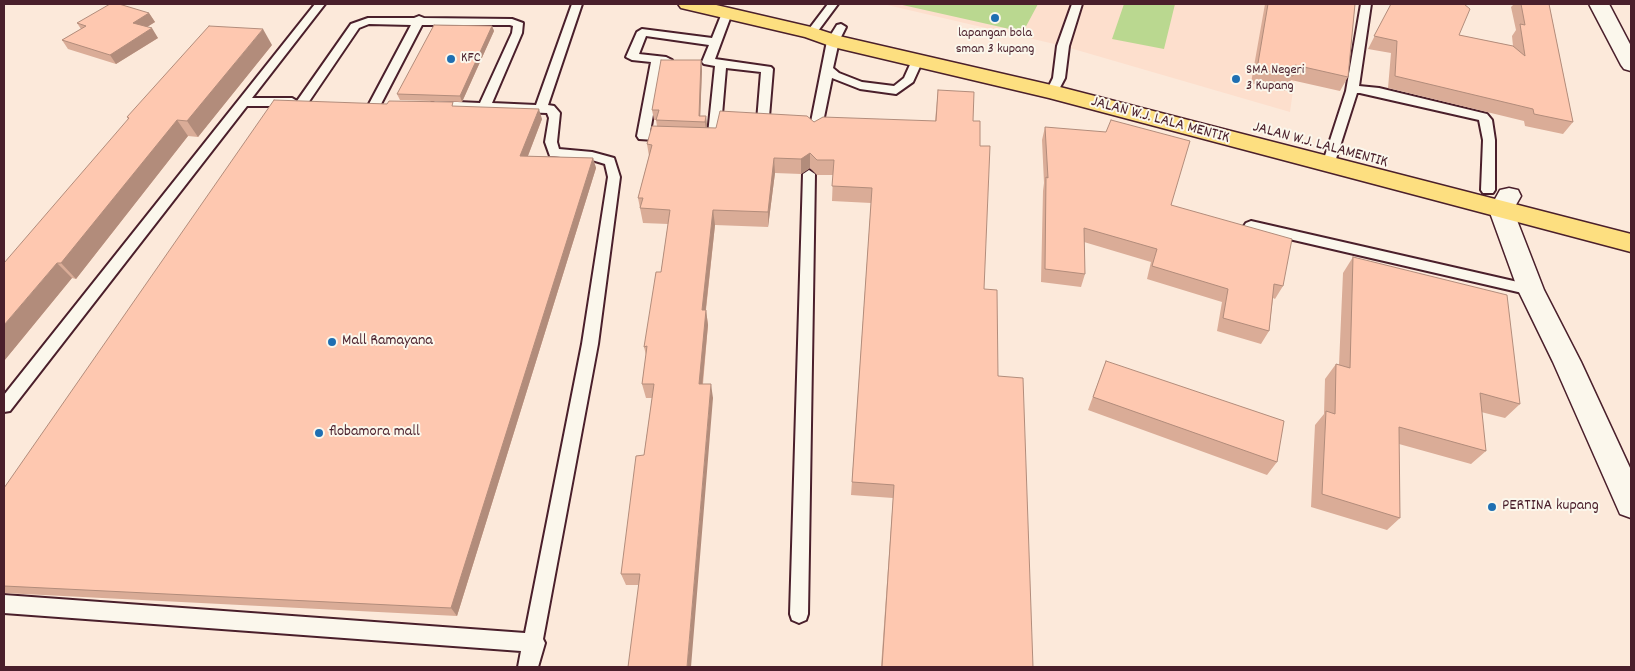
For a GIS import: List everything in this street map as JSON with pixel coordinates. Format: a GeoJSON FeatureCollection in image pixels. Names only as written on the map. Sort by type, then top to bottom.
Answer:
{"type":"FeatureCollection","features":[{"type":"Feature","properties":{"kind":"main road","name":"JALAN W.J. LALA MENTIK"},"geometry":{"type":"LineString","coordinates":[[688,4],[737,8],[815,27],[917,60],[1056,85],[1330,158],[1499,199],[1631,243]]}},
{"type":"Feature","properties":{"kind":"main road"},"geometry":{"type":"LineString","coordinates":[[837,34],[1056,85]]}},
{"type":"Feature","properties":{"kind":"main road"},"geometry":{"type":"LineString","coordinates":[[1499,199],[1631,224]]}},
{"type":"Feature","properties":{"kind":"street"},"geometry":{"type":"LineString","coordinates":[[1599,4],[1631,65]]}},
{"type":"Feature","properties":{"kind":"street"},"geometry":{"type":"LineString","coordinates":[[1499,199],[1531,290],[1567,362],[1631,504]]}},
{"type":"Feature","properties":{"kind":"lane"},"geometry":{"type":"LineString","coordinates":[[4,406],[320,4]]}},
{"type":"Feature","properties":{"kind":"lane"},"geometry":{"type":"LineString","coordinates":[[541,108],[577,4]]}},
{"type":"Feature","properties":{"kind":"lane"},"geometry":{"type":"LineString","coordinates":[[815,27],[833,4]]}},
{"type":"Feature","properties":{"kind":"lane"},"geometry":{"type":"LineString","coordinates":[[1056,85],[1063,46],[1077,4]]}},
{"type":"Feature","properties":{"kind":"lane"},"geometry":{"type":"LineString","coordinates":[[1330,158],[1352,91],[1366,4]]}},
{"type":"Feature","properties":{"kind":"lane"},"geometry":{"type":"LineString","coordinates":[[737,8],[703,62],[767,70],[763,121],[790,122]]}},
{"type":"Feature","properties":{"kind":"lane"},"geometry":{"type":"LineString","coordinates":[[376,104],[419,20]]}},
{"type":"Feature","properties":{"kind":"lane"},"geometry":{"type":"LineString","coordinates":[[302,103],[355,26],[368,21],[512,22],[519,25],[484,106]]}},
{"type":"Feature","properties":{"kind":"lane"},"geometry":{"type":"LineString","coordinates":[[674,60],[632,57],[642,32],[716,42]]}},
{"type":"Feature","properties":{"kind":"lane"},"geometry":{"type":"LineString","coordinates":[[813,126],[837,34]]}},
{"type":"Feature","properties":{"kind":"lane"},"geometry":{"type":"LineString","coordinates":[[657,60],[642,136],[678,137]]}},
{"type":"Feature","properties":{"kind":"lane"},"geometry":{"type":"LineString","coordinates":[[827,69],[835,75],[860,84],[896,90],[909,80],[917,60]]}},
{"type":"Feature","properties":{"kind":"lane"},"geometry":{"type":"LineString","coordinates":[[696,138],[714,138],[721,64]]}},
{"type":"Feature","properties":{"kind":"lane"},"geometry":{"type":"LineString","coordinates":[[1352,91],[1360,89],[1379,92],[1483,117],[1486,120],[1499,199]]}},
{"type":"Feature","properties":{"kind":"lane"},"geometry":{"type":"LineString","coordinates":[[243,102],[320,103]]}},
{"type":"Feature","properties":{"kind":"lane"},"geometry":{"type":"LineString","coordinates":[[265,117],[273,102]]}},
{"type":"Feature","properties":{"kind":"lane"},"geometry":{"type":"LineString","coordinates":[[425,105],[550,109],[554,113],[551,142],[554,153],[592,156],[610,161],[614,177],[590,344],[528,667]]}},
{"type":"Feature","properties":{"kind":"lane"},"geometry":{"type":"LineString","coordinates":[[798,614],[809,174]]}},
{"type":"Feature","properties":{"kind":"lane"},"geometry":{"type":"LineString","coordinates":[[1251,226],[1531,290]]}},
{"type":"Feature","properties":{"kind":"lane"},"geometry":{"type":"LineString","coordinates":[[4,604],[534,643]]}},
{"type":"Feature","properties":{"kind":"shaded area","name":"SMA Negeri 3 Kupang"},"geometry":{"type":"Polygon","coordinates":[[[883,4],[1305,4],[1290,112],[1063,46],[883,4]]]}},
{"type":"Feature","properties":{"kind":"green space","name":"lapangan bola sman 3 kupang"},"geometry":{"type":"Polygon","coordinates":[[[898,4],[1038,4],[1023,32],[898,4]]]}},
{"type":"Feature","properties":{"kind":"green space"},"geometry":{"type":"Polygon","coordinates":[[[1124,4],[1175,4],[1164,49],[1112,39],[1124,4]]]}},
{"type":"Feature","properties":{"kind":"building"},"geometry":{"type":"Polygon","coordinates":[[[110,4],[119,4],[149,13],[133,23],[152,28],[110,55],[62,40],[86,26],[77,23],[110,4]]]}},
{"type":"Feature","properties":{"kind":"building"},"geometry":{"type":"Polygon","coordinates":[[[1268,4],[1355,4],[1348,77],[1295,65],[1293,76],[1257,69],[1268,4]]]}},
{"type":"Feature","properties":{"kind":"building"},"geometry":{"type":"Polygon","coordinates":[[[1391,4],[1464,4],[1470,9],[1459,35],[1513,46],[1525,56],[1520,24],[1525,25],[1521,4],[1549,4],[1573,122],[1534,114],[1533,109],[1395,76],[1397,41],[1374,36],[1391,4]]]}},
{"type":"Feature","properties":{"kind":"building","name":"KFC"},"geometry":{"type":"Polygon","coordinates":[[[434,25],[492,26],[460,96],[397,94],[434,25]]]}},
{"type":"Feature","properties":{"kind":"building"},"geometry":{"type":"Polygon","coordinates":[[[209,26],[263,29],[187,121],[177,120],[61,263],[57,263],[4,325],[4,263],[129,118],[127,117],[209,26]]]}},
{"type":"Feature","properties":{"kind":"building"},"geometry":{"type":"Polygon","coordinates":[[[661,60],[701,60],[699,116],[706,116],[705,122],[656,120],[659,110],[652,110],[661,60]]]}},
{"type":"Feature","properties":{"kind":"building"},"geometry":{"type":"Polygon","coordinates":[[[938,90],[974,92],[973,121],[980,121],[980,146],[990,146],[984,289],[997,290],[998,376],[1023,378],[1033,667],[882,667],[894,485],[852,482],[872,188],[832,186],[834,160],[817,160],[810,153],[801,159],[774,158],[768,212],[713,210],[702,310],[706,310],[699,384],[711,384],[687,667],[628,667],[640,574],[621,574],[636,456],[644,455],[654,384],[642,384],[647,346],[644,347],[656,272],[661,272],[670,210],[640,208],[643,198],[638,198],[652,145],[647,144],[652,126],[716,128],[720,111],[807,116],[814,122],[823,117],[936,121],[938,90]]]}},
{"type":"Feature","properties":{"kind":"building","name":"Mall Ramayana"},"geometry":{"type":"Polygon","coordinates":[[[274,100],[387,104],[389,101],[453,102],[452,106],[539,109],[520,156],[593,158],[451,608],[4,586],[4,488],[274,100]]]}},
{"type":"Feature","properties":{"kind":"building"},"geometry":{"type":"Polygon","coordinates":[[[1111,120],[1190,141],[1171,205],[1292,239],[1283,286],[1274,284],[1269,331],[1223,318],[1228,289],[1152,266],[1157,249],[1084,228],[1085,274],[1045,269],[1046,177],[1048,178],[1045,127],[1106,132],[1111,120]]]}},
{"type":"Feature","properties":{"kind":"building"},"geometry":{"type":"Polygon","coordinates":[[[1353,257],[1507,295],[1520,404],[1480,393],[1486,451],[1399,427],[1400,518],[1322,494],[1326,411],[1335,414],[1336,364],[1350,368],[1353,257]]]}},
{"type":"Feature","properties":{"kind":"building"},"geometry":{"type":"Polygon","coordinates":[[[1106,361],[1284,421],[1277,462],[1093,397],[1106,361]]]}},
{"type":"Feature","properties":{"kind":"place","name":"lapangan bola sman 3 kupang"},"geometry":{"type":"Point","coordinates":[995,18]}},
{"type":"Feature","properties":{"kind":"place","name":"KFC"},"geometry":{"type":"Point","coordinates":[451,59]}},
{"type":"Feature","properties":{"kind":"place","name":"SMA Negeri 3 Kupang"},"geometry":{"type":"Point","coordinates":[1236,79]}},
{"type":"Feature","properties":{"kind":"place","name":"Mall Ramayana"},"geometry":{"type":"Point","coordinates":[332,342]}},
{"type":"Feature","properties":{"kind":"place","name":"flobamora mall"},"geometry":{"type":"Point","coordinates":[319,433]}},
{"type":"Feature","properties":{"kind":"place","name":"PERTINA kupang"},"geometry":{"type":"Point","coordinates":[1492,507]}}]}
